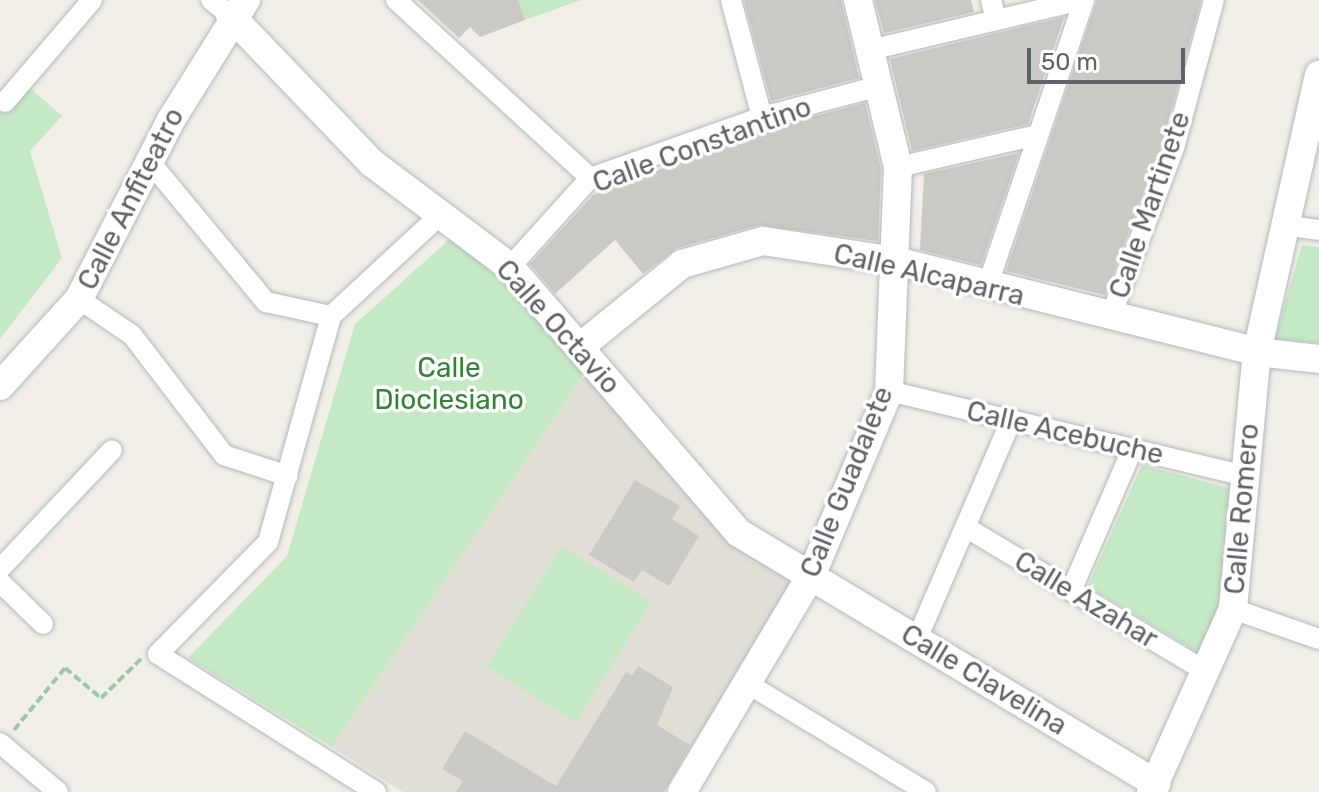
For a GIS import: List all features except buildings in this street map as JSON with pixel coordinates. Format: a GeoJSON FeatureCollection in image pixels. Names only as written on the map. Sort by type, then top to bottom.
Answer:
{"type":"FeatureCollection","features":[{"type":"Feature","properties":{"kind":"street"},"geometry":{"type":"LineString","coordinates":[[5,102],[92,0]]}},
{"type":"Feature","properties":{"kind":"street"},"geometry":{"type":"LineString","coordinates":[[396,0],[590,178]]}},
{"type":"Feature","properties":{"kind":"street"},"geometry":{"type":"LineString","coordinates":[[731,0],[762,117]]}},
{"type":"Feature","properties":{"kind":"street","name":"Calle Guadalete"},"geometry":{"type":"LineString","coordinates":[[685,791],[811,576],[889,391],[898,167],[858,0]]}},
{"type":"Feature","properties":{"kind":"street"},"geometry":{"type":"LineString","coordinates":[[870,50],[994,10],[1082,0],[987,287]]}},
{"type":"Feature","properties":{"kind":"street","name":"Calle Martinete"},"geometry":{"type":"LineString","coordinates":[[1110,318],[1174,148],[1214,0]]}},
{"type":"Feature","properties":{"kind":"street","name":"Calle Anfiteatro"},"geometry":{"type":"LineString","coordinates":[[0,386],[79,299],[229,5]]}},
{"type":"Feature","properties":{"kind":"street","name":"Calle Octavio"},"geometry":{"type":"LineString","coordinates":[[229,5],[372,163],[510,267],[739,533],[811,576]]}},
{"type":"Feature","properties":{"kind":"street","name":"Calle Romero"},"geometry":{"type":"LineString","coordinates":[[1154,788],[1233,609],[1242,475],[1257,352],[1290,226],[1319,75]]}},
{"type":"Feature","properties":{"kind":"street","name":"Calle Constantino"},"geometry":{"type":"LineString","coordinates":[[510,267],[590,178],[762,117],[879,86]]}},
{"type":"Feature","properties":{"kind":"street"},"geometry":{"type":"LineString","coordinates":[[898,167],[1038,135]]}},
{"type":"Feature","properties":{"kind":"street"},"geometry":{"type":"LineString","coordinates":[[150,162],[266,302],[331,316]]}},
{"type":"Feature","properties":{"kind":"street"},"geometry":{"type":"LineString","coordinates":[[376,792],[158,654],[268,542],[331,316],[440,215]]}},
{"type":"Feature","properties":{"kind":"street"},"geometry":{"type":"LineString","coordinates":[[1290,226],[1319,230]]}},
{"type":"Feature","properties":{"kind":"street","name":"Calle Alcaparra"},"geometry":{"type":"LineString","coordinates":[[580,347],[682,264],[763,241],[896,261],[1110,318],[1257,352],[1319,359]]}},
{"type":"Feature","properties":{"kind":"street"},"geometry":{"type":"LineString","coordinates":[[79,299],[132,335],[224,455],[288,476]]}},
{"type":"Feature","properties":{"kind":"street","name":"Calle Acebuche"},"geometry":{"type":"LineString","coordinates":[[889,391],[1242,475]]}},
{"type":"Feature","properties":{"kind":"street"},"geometry":{"type":"LineString","coordinates":[[917,639],[1011,421]]}},
{"type":"Feature","properties":{"kind":"street"},"geometry":{"type":"LineString","coordinates":[[0,569],[112,450]]}},
{"type":"Feature","properties":{"kind":"street"},"geometry":{"type":"LineString","coordinates":[[1071,591],[1132,450]]}},
{"type":"Feature","properties":{"kind":"street","name":"Calle Azahar"},"geometry":{"type":"LineString","coordinates":[[967,528],[1205,671]]}},
{"type":"Feature","properties":{"kind":"street","name":"Calle Clavelina"},"geometry":{"type":"LineString","coordinates":[[811,576],[1154,788]]}},
{"type":"Feature","properties":{"kind":"street"},"geometry":{"type":"LineString","coordinates":[[0,582],[43,624]]}},
{"type":"Feature","properties":{"kind":"street"},"geometry":{"type":"LineString","coordinates":[[1233,609],[1319,639]]}},
{"type":"Feature","properties":{"kind":"street"},"geometry":{"type":"LineString","coordinates":[[748,684],[926,792]]}},
{"type":"Feature","properties":{"kind":"street"},"geometry":{"type":"LineString","coordinates":[[1,744],[58,792]]}},
{"type":"Feature","properties":{"kind":"path"},"geometry":{"type":"LineString","coordinates":[[1,744],[65,668],[101,698],[138,660],[158,654]]}},
{"type":"Feature","properties":{"kind":"shaded area"},"geometry":{"type":"Polygon","coordinates":[[[584,374],[730,544],[792,581],[664,792],[403,792],[332,747],[584,374]]]}},
{"type":"Feature","properties":{"kind":"green space"},"geometry":{"type":"Polygon","coordinates":[[[518,0],[581,0],[525,20],[518,0]]]}},
{"type":"Feature","properties":{"kind":"green space"},"geometry":{"type":"Polygon","coordinates":[[[30,88],[62,116],[30,151],[62,258],[0,339],[0,113],[30,88]]]}},
{"type":"Feature","properties":{"kind":"green space","name":"Calle Dioclesiano"},"geometry":{"type":"Polygon","coordinates":[[[451,238],[513,290],[584,374],[332,747],[188,658],[287,556],[355,324],[451,238]]]}},
{"type":"Feature","properties":{"kind":"green space"},"geometry":{"type":"Polygon","coordinates":[[[1302,245],[1319,247],[1319,343],[1275,339],[1302,245]]]}},
{"type":"Feature","properties":{"kind":"green space"},"geometry":{"type":"Polygon","coordinates":[[[1142,465],[1229,488],[1218,609],[1198,652],[1088,586],[1142,465]]]}},
{"type":"Feature","properties":{"kind":"green space"},"geometry":{"type":"Polygon","coordinates":[[[562,546],[651,602],[576,722],[487,666],[562,546]]]}}]}
